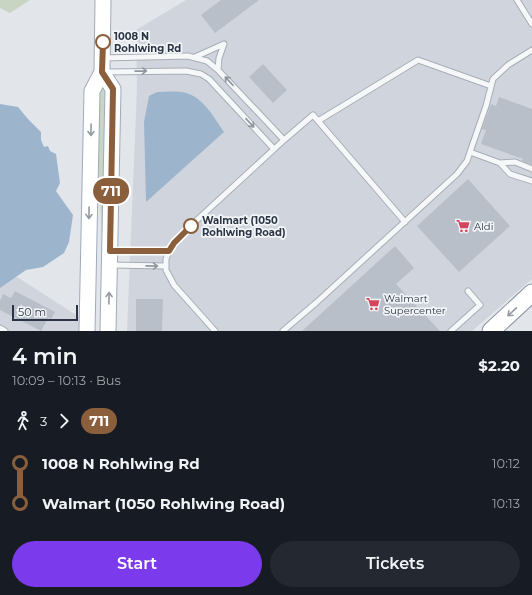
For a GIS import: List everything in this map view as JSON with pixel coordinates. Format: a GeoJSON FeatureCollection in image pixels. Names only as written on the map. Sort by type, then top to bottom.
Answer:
{"type":"FeatureCollection","features":[{"type":"Feature","properties":{"kind":"highway"},"geometry":{"type":"LineString","coordinates":[[491,331],[532,293]]}},
{"type":"Feature","properties":{"kind":"main road"},"geometry":{"type":"LineString","coordinates":[[87,331],[92,91],[102,65],[103,0]]}},
{"type":"Feature","properties":{"kind":"main road"},"geometry":{"type":"LineString","coordinates":[[102,65],[113,89],[108,331]]}},
{"type":"Feature","properties":{"kind":"lane"},"geometry":{"type":"LineString","coordinates":[[517,0],[532,24]]}},
{"type":"Feature","properties":{"kind":"lane"},"geometry":{"type":"LineString","coordinates":[[195,57],[224,44],[219,58],[218,70]]}},
{"type":"Feature","properties":{"kind":"lane"},"geometry":{"type":"LineString","coordinates":[[284,331],[457,174],[467,161],[493,79],[508,64],[532,50]]}},
{"type":"Feature","properties":{"kind":"lane"},"geometry":{"type":"LineString","coordinates":[[102,65],[188,56],[207,61],[218,70],[284,140]]}},
{"type":"Feature","properties":{"kind":"lane"},"geometry":{"type":"LineString","coordinates":[[318,121],[418,60],[491,86]]}},
{"type":"Feature","properties":{"kind":"lane"},"geometry":{"type":"LineString","coordinates":[[102,65],[186,71],[200,74],[209,78],[274,149]]}},
{"type":"Feature","properties":{"kind":"lane"},"geometry":{"type":"LineString","coordinates":[[215,331],[174,286],[166,270],[166,259],[169,251],[185,231],[313,115],[405,222]]}},
{"type":"Feature","properties":{"kind":"lane"},"geometry":{"type":"LineString","coordinates":[[470,152],[500,163],[515,162],[532,169]]}},
{"type":"Feature","properties":{"kind":"lane"},"geometry":{"type":"LineString","coordinates":[[500,163],[510,174],[532,181]]}},
{"type":"Feature","properties":{"kind":"lane"},"geometry":{"type":"LineString","coordinates":[[110,258],[169,251]]}},
{"type":"Feature","properties":{"kind":"lane"},"geometry":{"type":"LineString","coordinates":[[110,258],[166,266]]}},
{"type":"Feature","properties":{"kind":"lane"},"geometry":{"type":"LineString","coordinates":[[451,331],[480,305],[468,291]]}},
{"type":"Feature","properties":{"kind":"lane"},"geometry":{"type":"LineString","coordinates":[[0,328],[5,331]]}},
{"type":"Feature","properties":{"kind":"shaded area"},"geometry":{"type":"Polygon","coordinates":[[[186,0],[532,0],[532,279],[472,331],[127,331],[137,88],[136,30],[186,0]]]}},
{"type":"Feature","properties":{"kind":"shaded area"},"geometry":{"type":"Polygon","coordinates":[[[0,266],[84,320],[84,331],[0,331],[0,266]]]}},
{"type":"Feature","properties":{"kind":"green space"},"geometry":{"type":"Polygon","coordinates":[[[0,0],[30,0],[10,13],[0,8],[0,0]]]}},
{"type":"Feature","properties":{"kind":"green space"},"geometry":{"type":"Polygon","coordinates":[[[106,84],[103,256],[96,128],[102,85],[106,84]]]}},
{"type":"Feature","properties":{"kind":"water"},"geometry":{"type":"Polygon","coordinates":[[[157,92],[182,92],[195,97],[205,105],[224,132],[146,202],[144,122],[149,96],[157,92]]]}},
{"type":"Feature","properties":{"kind":"water"},"geometry":{"type":"Polygon","coordinates":[[[0,104],[18,107],[41,132],[41,140],[44,147],[48,146],[50,151],[56,154],[60,183],[56,191],[73,215],[69,242],[64,253],[43,267],[26,270],[0,288],[0,104]]]}},
{"type":"Feature","properties":{"kind":"building"},"geometry":{"type":"Polygon","coordinates":[[[221,0],[259,0],[215,33],[201,15],[221,0]]]}},
{"type":"Feature","properties":{"kind":"building"},"geometry":{"type":"Polygon","coordinates":[[[263,64],[287,90],[273,103],[249,77],[263,64]]]}},
{"type":"Feature","properties":{"kind":"building"},"geometry":{"type":"Polygon","coordinates":[[[499,97],[532,109],[532,165],[522,161],[523,159],[481,144],[486,130],[482,129],[491,104],[496,106],[499,97]]]}},
{"type":"Feature","properties":{"kind":"building","name":"Aldi"},"geometry":{"type":"Polygon","coordinates":[[[468,179],[510,226],[459,272],[417,226],[468,179]]]}},
{"type":"Feature","properties":{"kind":"building","name":"Walmart Supercenter"},"geometry":{"type":"Polygon","coordinates":[[[395,246],[414,268],[396,284],[440,331],[302,331],[395,246]]]}},
{"type":"Feature","properties":{"kind":"building"},"geometry":{"type":"Polygon","coordinates":[[[15,291],[55,312],[51,319],[48,318],[41,331],[0,310],[0,301],[3,294],[11,298],[15,291]]]}},
{"type":"Feature","properties":{"kind":"building"},"geometry":{"type":"Polygon","coordinates":[[[136,299],[163,299],[162,331],[136,331],[136,299]]]}},
{"type":"Feature","properties":{"kind":"bus line","name":"711"},"geometry":{"type":"LineString","coordinates":[[103,42],[102,72],[113,89],[110,251],[169,251],[174,243],[191,226]]}},
{"type":"Feature","properties":{"kind":"place","name":"1008 N Rohlwing Rd"},"geometry":{"type":"Point","coordinates":[103,42]}},
{"type":"Feature","properties":{"kind":"place","name":"Walmart (1050 Rohlwing Road)"},"geometry":{"type":"Point","coordinates":[191,226]}},
{"type":"Feature","properties":{"kind":"place","name":"Aldi"},"geometry":{"type":"Point","coordinates":[463,226]}},
{"type":"Feature","properties":{"kind":"place","name":"Walmart Supercenter"},"geometry":{"type":"Point","coordinates":[373,304]}}]}
